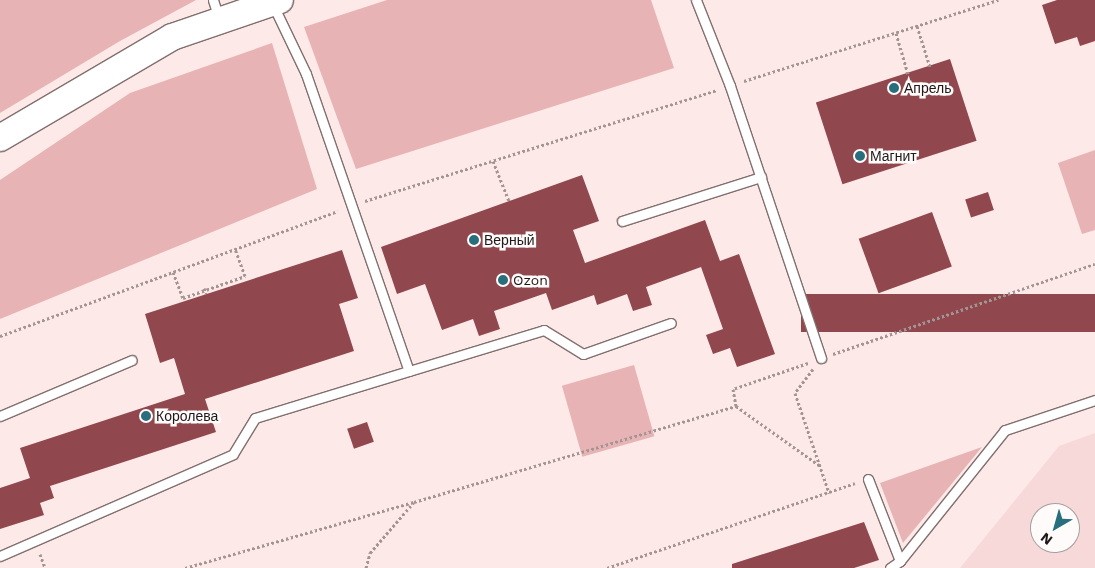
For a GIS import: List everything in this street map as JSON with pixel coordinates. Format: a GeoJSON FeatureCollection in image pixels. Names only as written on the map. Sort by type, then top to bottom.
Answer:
{"type":"FeatureCollection","features":[{"type":"Feature","properties":{"kind":"street"},"geometry":{"type":"LineString","coordinates":[[0,138],[216,10],[276,1]]}},
{"type":"Feature","properties":{"kind":"lane"},"geometry":{"type":"LineString","coordinates":[[696,0],[730,86],[821,358]]}},
{"type":"Feature","properties":{"kind":"lane"},"geometry":{"type":"LineString","coordinates":[[276,1],[306,74],[409,371]]}},
{"type":"Feature","properties":{"kind":"lane"},"geometry":{"type":"LineString","coordinates":[[622,221],[761,177]]}},
{"type":"Feature","properties":{"kind":"lane"},"geometry":{"type":"LineString","coordinates":[[0,556],[233,454],[254,418],[544,330],[584,354],[671,323]]}},
{"type":"Feature","properties":{"kind":"lane"},"geometry":{"type":"LineString","coordinates":[[0,416],[132,360]]}},
{"type":"Feature","properties":{"kind":"lane"},"geometry":{"type":"LineString","coordinates":[[890,568],[900,561],[1005,430],[1095,400]]}},
{"type":"Feature","properties":{"kind":"lane"},"geometry":{"type":"LineString","coordinates":[[868,479],[900,561]]}},
{"type":"Feature","properties":{"kind":"path"},"geometry":{"type":"LineString","coordinates":[[0,336],[352,206],[998,0]]}},
{"type":"Feature","properties":{"kind":"path"},"geometry":{"type":"LineString","coordinates":[[917,26],[930,67]]}},
{"type":"Feature","properties":{"kind":"path"},"geometry":{"type":"LineString","coordinates":[[896,33],[908,74]]}},
{"type":"Feature","properties":{"kind":"path"},"geometry":{"type":"LineString","coordinates":[[493,161],[509,201]]}},
{"type":"Feature","properties":{"kind":"path"},"geometry":{"type":"LineString","coordinates":[[173,272],[182,298],[204,288],[245,276],[235,249]]}},
{"type":"Feature","properties":{"kind":"path"},"geometry":{"type":"LineString","coordinates":[[820,466],[736,406],[733,389],[1095,264]]}},
{"type":"Feature","properties":{"kind":"path"},"geometry":{"type":"LineString","coordinates":[[204,288],[206,294]]}},
{"type":"Feature","properties":{"kind":"path"},"geometry":{"type":"LineString","coordinates":[[821,358],[795,393],[829,492]]}},
{"type":"Feature","properties":{"kind":"path"},"geometry":{"type":"LineString","coordinates":[[185,568],[736,406]]}},
{"type":"Feature","properties":{"kind":"path"},"geometry":{"type":"LineString","coordinates":[[607,568],[868,479]]}},
{"type":"Feature","properties":{"kind":"path"},"geometry":{"type":"LineString","coordinates":[[366,568],[370,553],[414,502]]}},
{"type":"Feature","properties":{"kind":"shaded area"},"geometry":{"type":"Polygon","coordinates":[[[0,0],[196,0],[120,41],[0,113],[0,0]]]}},
{"type":"Feature","properties":{"kind":"shaded area"},"geometry":{"type":"Polygon","coordinates":[[[387,0],[651,0],[674,68],[356,169],[304,27],[387,0]]]}},
{"type":"Feature","properties":{"kind":"shaded area"},"geometry":{"type":"Polygon","coordinates":[[[272,43],[317,189],[0,319],[0,180],[130,93],[272,43]]]}},
{"type":"Feature","properties":{"kind":"shaded area"},"geometry":{"type":"Polygon","coordinates":[[[1095,150],[1095,230],[1082,234],[1058,163],[1095,150]]]}},
{"type":"Feature","properties":{"kind":"shaded area"},"geometry":{"type":"Polygon","coordinates":[[[634,365],[654,436],[582,457],[562,386],[634,365]]]}},
{"type":"Feature","properties":{"kind":"shaded area"},"geometry":{"type":"Polygon","coordinates":[[[1095,433],[1095,568],[960,568],[1059,446],[1095,433]]]}},
{"type":"Feature","properties":{"kind":"shaded area"},"geometry":{"type":"Polygon","coordinates":[[[982,447],[903,543],[880,483],[982,447]]]}},
{"type":"Feature","properties":{"kind":"building"},"geometry":{"type":"Polygon","coordinates":[[[1057,0],[1095,0],[1095,41],[1080,46],[1077,37],[1055,44],[1042,5],[1057,0]]]}},
{"type":"Feature","properties":{"kind":"building"},"geometry":{"type":"Polygon","coordinates":[[[950,59],[977,141],[842,184],[816,103],[950,59]]]}},
{"type":"Feature","properties":{"kind":"building"},"geometry":{"type":"Polygon","coordinates":[[[582,175],[599,221],[573,230],[585,263],[705,220],[720,261],[739,254],[775,354],[737,367],[730,348],[713,354],[706,335],[723,329],[701,267],[646,287],[652,305],[633,311],[627,294],[597,305],[594,295],[552,310],[546,293],[494,311],[500,329],[479,336],[473,319],[442,330],[425,284],[397,294],[381,247],[582,175]]]}},
{"type":"Feature","properties":{"kind":"building"},"geometry":{"type":"Polygon","coordinates":[[[988,192],[994,210],[971,217],[965,199],[988,192]]]}},
{"type":"Feature","properties":{"kind":"building"},"geometry":{"type":"Polygon","coordinates":[[[932,212],[952,267],[879,293],[859,239],[932,212]]]}},
{"type":"Feature","properties":{"kind":"building"},"geometry":{"type":"Polygon","coordinates":[[[342,250],[358,298],[339,304],[354,351],[205,399],[216,432],[50,486],[54,498],[40,503],[44,515],[0,529],[0,488],[30,478],[20,448],[185,394],[174,358],[160,363],[145,314],[342,250]]]}},
{"type":"Feature","properties":{"kind":"building"},"geometry":{"type":"Polygon","coordinates":[[[801,294],[1095,294],[1095,332],[801,332],[801,294]]]}},
{"type":"Feature","properties":{"kind":"building"},"geometry":{"type":"Polygon","coordinates":[[[367,422],[374,442],[354,449],[347,429],[367,422]]]}},
{"type":"Feature","properties":{"kind":"building"},"geometry":{"type":"Polygon","coordinates":[[[864,522],[879,560],[854,568],[732,568],[732,564],[864,522]]]}},
{"type":"Feature","properties":{"kind":"place","name":"Апрель"},"geometry":{"type":"Point","coordinates":[894,88]}},
{"type":"Feature","properties":{"kind":"place","name":"Магнит"},"geometry":{"type":"Point","coordinates":[860,156]}},
{"type":"Feature","properties":{"kind":"place","name":"Верный"},"geometry":{"type":"Point","coordinates":[474,240]}},
{"type":"Feature","properties":{"kind":"place","name":"Ozon"},"geometry":{"type":"Point","coordinates":[503,280]}},
{"type":"Feature","properties":{"kind":"place","name":"Королева"},"geometry":{"type":"Point","coordinates":[146,416]}}]}
